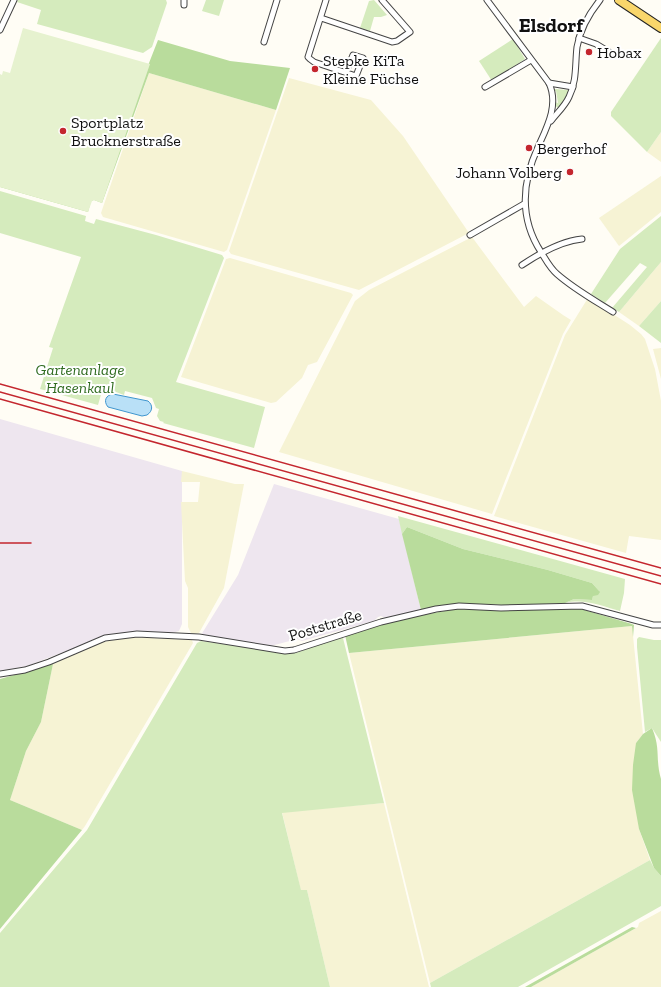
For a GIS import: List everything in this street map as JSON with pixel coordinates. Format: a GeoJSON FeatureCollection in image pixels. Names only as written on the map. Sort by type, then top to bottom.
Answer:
{"type":"FeatureCollection","features":[{"type":"Feature","properties":{"kind":"main road"},"geometry":{"type":"LineString","coordinates":[[619,0],[661,28]]}},
{"type":"Feature","properties":{"kind":"street"},"geometry":{"type":"LineString","coordinates":[[0,30],[14,0]]}},
{"type":"Feature","properties":{"kind":"street"},"geometry":{"type":"LineString","coordinates":[[264,42],[277,0]]}},
{"type":"Feature","properties":{"kind":"street"},"geometry":{"type":"LineString","coordinates":[[326,0],[308,57],[346,72]]}},
{"type":"Feature","properties":{"kind":"street"},"geometry":{"type":"LineString","coordinates":[[321,18],[392,42],[397,41],[410,32],[382,0]]}},
{"type":"Feature","properties":{"kind":"street"},"geometry":{"type":"LineString","coordinates":[[487,0],[549,83],[552,91],[553,104],[549,124]]}},
{"type":"Feature","properties":{"kind":"street"},"geometry":{"type":"LineString","coordinates":[[600,0],[584,23],[579,38],[573,87],[568,101],[549,124],[534,155],[527,174],[524,204],[525,212],[535,241],[548,264],[574,288],[613,312]]}},
{"type":"Feature","properties":{"kind":"street"},"geometry":{"type":"LineString","coordinates":[[579,38],[596,44],[614,55]]}},
{"type":"Feature","properties":{"kind":"street"},"geometry":{"type":"LineString","coordinates":[[485,88],[531,60]]}},
{"type":"Feature","properties":{"kind":"street"},"geometry":{"type":"LineString","coordinates":[[549,83],[573,87]]}},
{"type":"Feature","properties":{"kind":"street"},"geometry":{"type":"LineString","coordinates":[[470,235],[524,204]]}},
{"type":"Feature","properties":{"kind":"street"},"geometry":{"type":"LineString","coordinates":[[522,265],[542,252],[574,240],[582,239]]}},
{"type":"Feature","properties":{"kind":"street","name":"Poststraße"},"geometry":{"type":"LineString","coordinates":[[0,674],[31,668],[50,662],[92,643],[119,636],[137,634],[199,637],[285,650],[294,650],[381,622],[436,609],[459,606],[501,608],[582,606],[653,625],[661,625]]}},
{"type":"Feature","properties":{"kind":"shaded area"},"geometry":{"type":"Polygon","coordinates":[[[149,73],[276,110],[227,250],[224,252],[103,217],[101,213],[149,73]]]}},
{"type":"Feature","properties":{"kind":"shaded area"},"geometry":{"type":"Polygon","coordinates":[[[289,78],[371,100],[403,136],[469,233],[359,290],[231,254],[229,251],[289,78]]]}},
{"type":"Feature","properties":{"kind":"shaded area"},"geometry":{"type":"Polygon","coordinates":[[[661,132],[661,162],[647,152],[661,132]]]}},
{"type":"Feature","properties":{"kind":"shaded area"},"geometry":{"type":"Polygon","coordinates":[[[661,176],[661,212],[619,246],[599,218],[661,176]]]}},
{"type":"Feature","properties":{"kind":"shaded area"},"geometry":{"type":"Polygon","coordinates":[[[472,237],[524,307],[536,296],[571,320],[563,334],[492,514],[279,452],[355,301],[369,290],[472,237]]]}},
{"type":"Feature","properties":{"kind":"shaded area"},"geometry":{"type":"Polygon","coordinates":[[[230,258],[351,293],[353,295],[317,362],[308,365],[302,378],[276,402],[271,403],[181,377],[226,259],[230,258]]]}},
{"type":"Feature","properties":{"kind":"shaded area"},"geometry":{"type":"Polygon","coordinates":[[[661,262],[661,301],[639,326],[619,312],[661,262]]]}},
{"type":"Feature","properties":{"kind":"shaded area"},"geometry":{"type":"Polygon","coordinates":[[[588,298],[630,325],[645,339],[655,369],[661,401],[661,540],[629,536],[626,553],[494,516],[565,335],[588,298]]]}},
{"type":"Feature","properties":{"kind":"shaded area"},"geometry":{"type":"Polygon","coordinates":[[[661,348],[661,379],[653,349],[661,348]]]}},
{"type":"Feature","properties":{"kind":"shaded area"},"geometry":{"type":"Polygon","coordinates":[[[0,419],[182,471],[182,624],[179,631],[172,633],[141,631],[111,634],[27,666],[0,671],[0,419]]]}},
{"type":"Feature","properties":{"kind":"shaded area"},"geometry":{"type":"Polygon","coordinates":[[[182,471],[235,484],[244,484],[224,588],[199,633],[194,634],[191,633],[188,627],[188,588],[185,581],[181,502],[198,502],[200,482],[181,482],[182,471]]]}},
{"type":"Feature","properties":{"kind":"shaded area"},"geometry":{"type":"Polygon","coordinates":[[[274,484],[399,519],[421,610],[385,618],[381,616],[374,621],[302,641],[297,639],[271,646],[201,635],[238,575],[274,484]],[[329,625],[318,630],[312,630],[311,634],[328,629],[329,625]]]}},
{"type":"Feature","properties":{"kind":"shaded area"},"geometry":{"type":"Polygon","coordinates":[[[632,626],[643,734],[636,743],[639,829],[650,860],[430,983],[349,653],[632,626]]]}},
{"type":"Feature","properties":{"kind":"shaded area"},"geometry":{"type":"Polygon","coordinates":[[[131,637],[192,640],[193,643],[85,826],[82,830],[10,800],[26,751],[41,722],[53,664],[103,642],[131,637]]]}},
{"type":"Feature","properties":{"kind":"shaded area"},"geometry":{"type":"Polygon","coordinates":[[[384,803],[429,987],[330,987],[307,890],[301,891],[282,812],[384,803]]]}},
{"type":"Feature","properties":{"kind":"shaded area"},"geometry":{"type":"Polygon","coordinates":[[[661,911],[661,987],[531,987],[638,927],[639,923],[661,911]]]}},
{"type":"Feature","properties":{"kind":"green space"},"geometry":{"type":"Polygon","coordinates":[[[18,0],[166,0],[167,3],[152,47],[143,53],[37,24],[41,10],[17,2],[18,0]]]}},
{"type":"Feature","properties":{"kind":"green space"},"geometry":{"type":"Polygon","coordinates":[[[206,0],[224,0],[219,16],[202,11],[206,0]]]}},
{"type":"Feature","properties":{"kind":"green space"},"geometry":{"type":"Polygon","coordinates":[[[374,0],[387,15],[374,17],[370,31],[360,28],[369,1],[374,0]]]}},
{"type":"Feature","properties":{"kind":"green space","name":"Sportplatz Brucknerstraße"},"geometry":{"type":"Polygon","coordinates":[[[23,28],[150,64],[102,203],[94,200],[92,201],[88,212],[0,187],[0,74],[2,75],[3,71],[10,73],[23,28]]]}},
{"type":"Feature","properties":{"kind":"green space"},"geometry":{"type":"Polygon","coordinates":[[[661,38],[661,132],[647,152],[611,116],[611,112],[661,38]]]}},
{"type":"Feature","properties":{"kind":"green space"},"geometry":{"type":"Polygon","coordinates":[[[513,39],[525,59],[492,81],[479,61],[513,39]]]}},
{"type":"Feature","properties":{"kind":"green space"},"geometry":{"type":"Polygon","coordinates":[[[158,40],[230,61],[290,68],[276,110],[149,73],[102,203],[94,200],[91,201],[88,212],[0,187],[0,182],[122,132],[158,40]]]}},
{"type":"Feature","properties":{"kind":"green space"},"geometry":{"type":"Polygon","coordinates":[[[555,89],[569,91],[564,103],[559,108],[555,106],[555,102],[558,103],[556,91],[554,91],[555,89]]]}},
{"type":"Feature","properties":{"kind":"green space","name":"Gartenanlage Hasenkaul"},"geometry":{"type":"Polygon","coordinates":[[[0,191],[86,216],[85,221],[94,224],[96,219],[222,255],[224,258],[176,382],[265,407],[254,448],[163,423],[164,422],[160,421],[157,416],[159,409],[156,408],[152,398],[125,391],[124,395],[116,392],[102,391],[98,405],[40,389],[53,348],[49,347],[81,257],[0,233],[0,191]]]}},
{"type":"Feature","properties":{"kind":"green space"},"geometry":{"type":"Polygon","coordinates":[[[661,216],[661,262],[619,312],[612,308],[647,267],[640,263],[605,303],[591,294],[620,249],[661,216]]]}},
{"type":"Feature","properties":{"kind":"green space"},"geometry":{"type":"Polygon","coordinates":[[[661,301],[661,343],[639,326],[661,301]]]}},
{"type":"Feature","properties":{"kind":"green space"},"geometry":{"type":"Polygon","coordinates":[[[398,516],[625,579],[620,611],[586,602],[579,601],[565,603],[574,599],[592,600],[593,595],[599,591],[592,583],[548,570],[463,549],[407,527],[402,534],[398,516]]]}},
{"type":"Feature","properties":{"kind":"green space"},"geometry":{"type":"Polygon","coordinates":[[[407,527],[463,549],[548,570],[592,583],[600,592],[598,595],[593,596],[592,600],[574,599],[565,603],[512,605],[462,604],[431,607],[421,610],[402,534],[407,527]]]}},
{"type":"Feature","properties":{"kind":"green space"},"geometry":{"type":"Polygon","coordinates":[[[456,609],[581,609],[634,625],[633,637],[632,626],[349,653],[345,635],[400,620],[456,609]]]}},
{"type":"Feature","properties":{"kind":"green space"},"geometry":{"type":"Polygon","coordinates":[[[340,637],[343,638],[384,803],[282,813],[301,890],[307,890],[330,987],[0,987],[0,933],[87,830],[197,643],[201,641],[285,653],[296,653],[340,637]]]}},
{"type":"Feature","properties":{"kind":"green space"},"geometry":{"type":"Polygon","coordinates":[[[639,637],[661,640],[661,742],[652,728],[645,732],[637,647],[637,639],[639,637]]]}},
{"type":"Feature","properties":{"kind":"green space"},"geometry":{"type":"Polygon","coordinates":[[[53,664],[41,722],[26,751],[10,800],[82,830],[0,929],[0,679],[53,664]]]}},
{"type":"Feature","properties":{"kind":"green space"},"geometry":{"type":"Polygon","coordinates":[[[652,728],[655,735],[661,779],[661,876],[654,868],[639,829],[632,790],[636,743],[643,734],[652,728]]]}},
{"type":"Feature","properties":{"kind":"green space"},"geometry":{"type":"Polygon","coordinates":[[[650,860],[654,868],[661,876],[661,906],[518,987],[431,987],[430,983],[650,860]]]}},
{"type":"Feature","properties":{"kind":"green space"},"geometry":{"type":"Polygon","coordinates":[[[632,927],[636,928],[531,987],[525,987],[632,927]]]}},
{"type":"Feature","properties":{"kind":"water"},"geometry":{"type":"Polygon","coordinates":[[[113,394],[148,401],[152,408],[147,415],[142,416],[108,407],[106,399],[113,394]]]}},
{"type":"Feature","properties":{"kind":"water"},"geometry":{"type":"Polygon","coordinates":[[[328,625],[330,628],[321,632],[311,634],[309,632],[312,630],[318,630],[328,625]]]}},
{"type":"Feature","properties":{"kind":"railway"},"geometry":{"type":"LineString","coordinates":[[0,384],[661,568]]}},
{"type":"Feature","properties":{"kind":"railway"},"geometry":{"type":"LineString","coordinates":[[0,392],[661,576]]}},
{"type":"Feature","properties":{"kind":"railway"},"geometry":{"type":"LineString","coordinates":[[0,399],[661,584]]}},
{"type":"Feature","properties":{"kind":"railway"},"geometry":{"type":"LineString","coordinates":[[0,543],[31,543]]}},
{"type":"Feature","properties":{"kind":"place","name":"Hobax"},"geometry":{"type":"Point","coordinates":[589,52]}},
{"type":"Feature","properties":{"kind":"place","name":"Stepke KiTa Kleine Füchse"},"geometry":{"type":"Point","coordinates":[315,69]}},
{"type":"Feature","properties":{"kind":"place","name":"Sportplatz Brucknerstraße"},"geometry":{"type":"Point","coordinates":[63,131]}},
{"type":"Feature","properties":{"kind":"place","name":"Bergerhof"},"geometry":{"type":"Point","coordinates":[529,148]}},
{"type":"Feature","properties":{"kind":"place","name":"Johann Volberg"},"geometry":{"type":"Point","coordinates":[570,172]}},
{"type":"Feature","properties":{"kind":"district","name":"Elsdorf"},"geometry":{"type":"Point","coordinates":[551,25]}}]}
